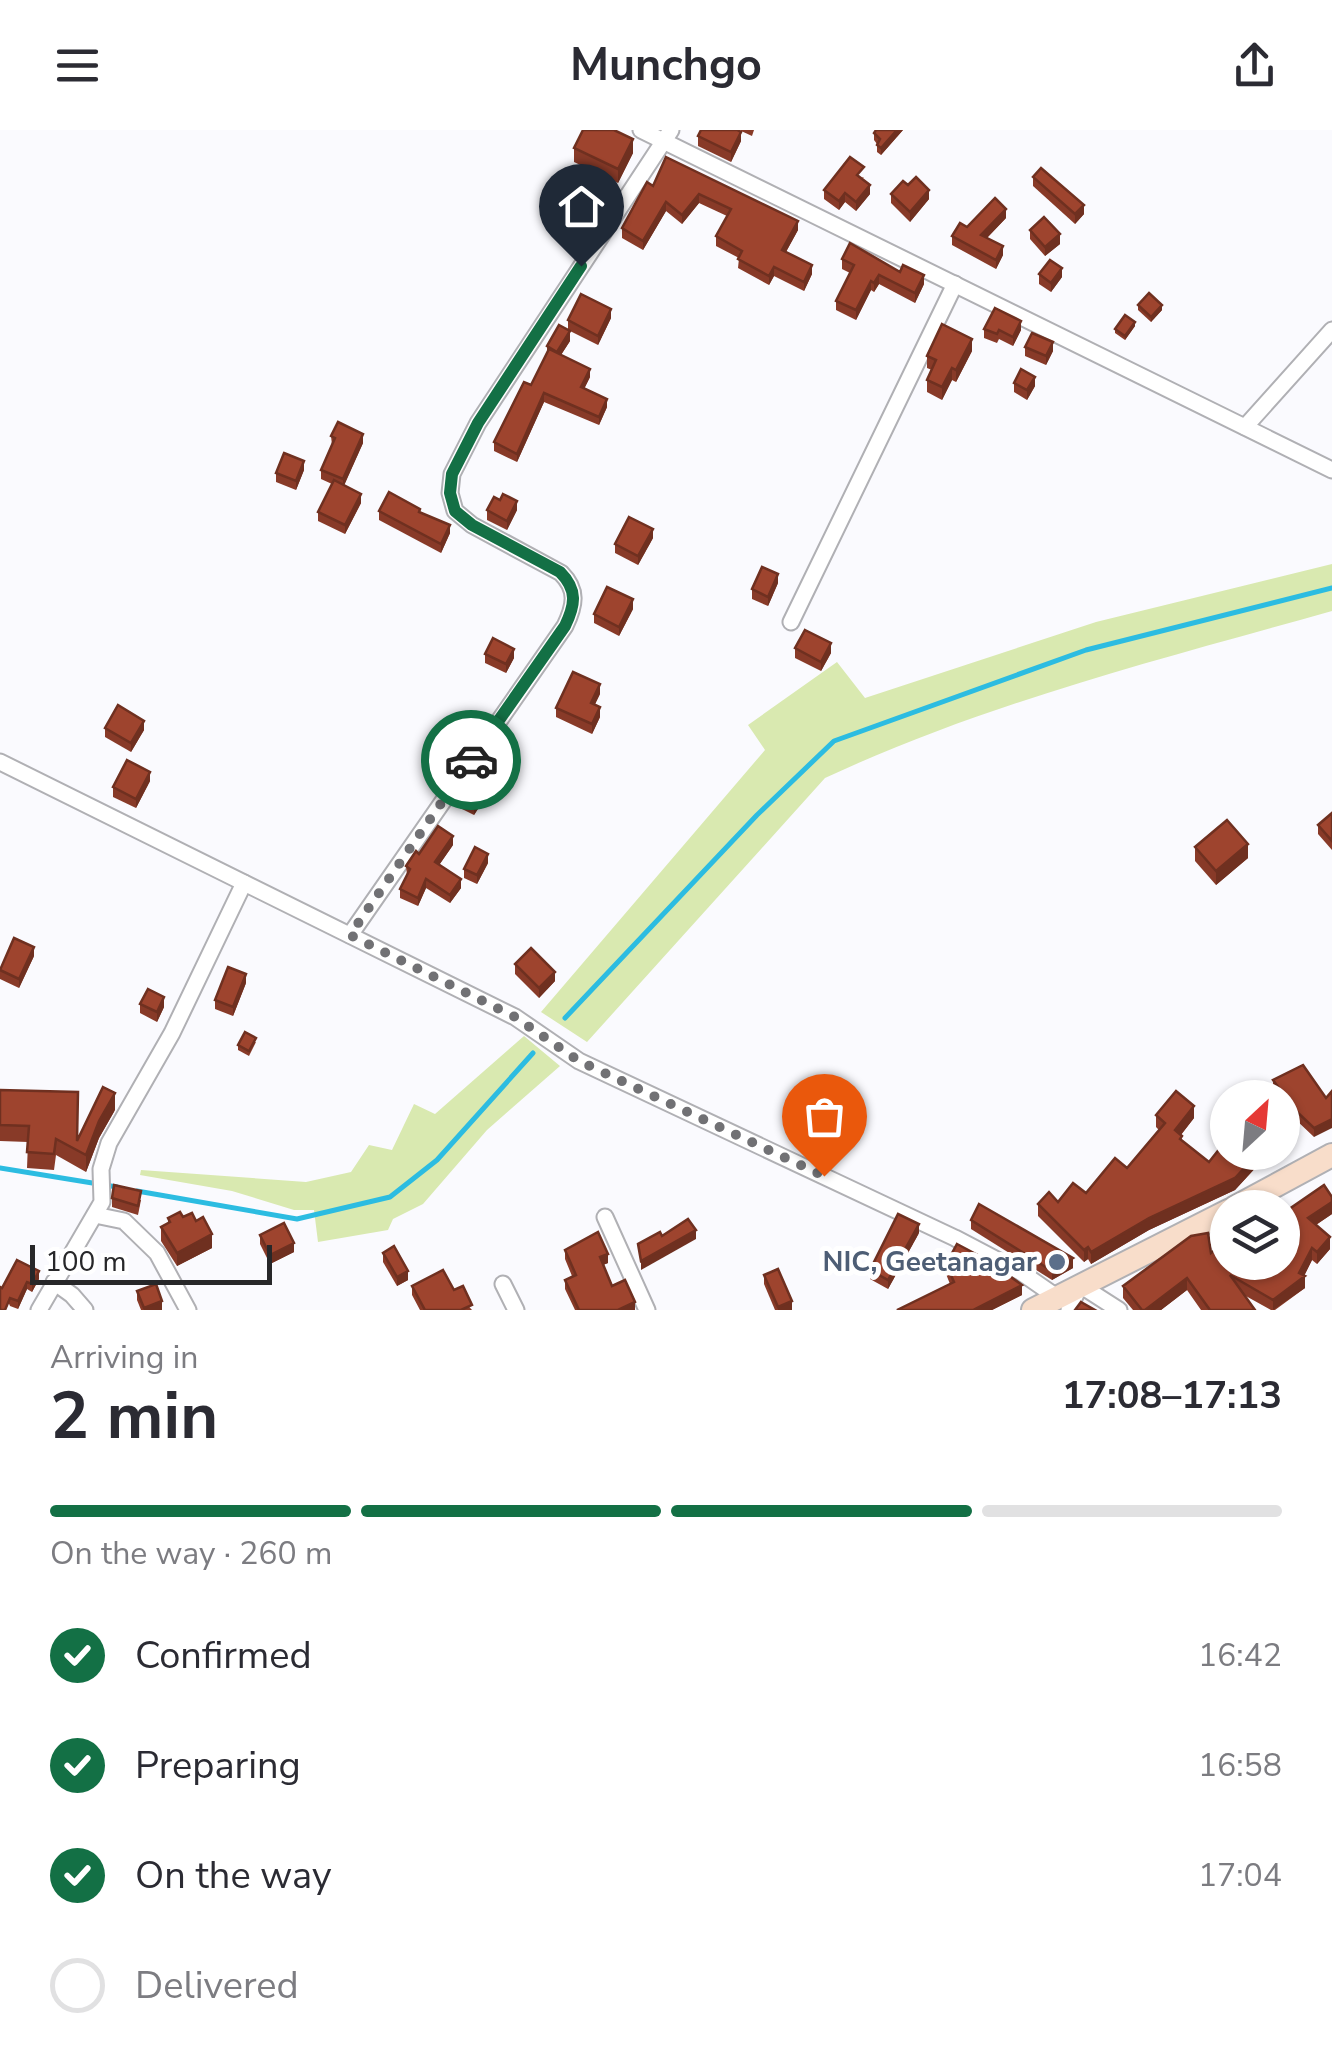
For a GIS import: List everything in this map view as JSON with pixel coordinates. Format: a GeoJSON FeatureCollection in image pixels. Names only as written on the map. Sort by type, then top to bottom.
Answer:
{"type":"FeatureCollection","features":[{"type":"Feature","properties":{"kind":"main road"},"geometry":{"type":"LineString","coordinates":[[1267,1190],[1332,1155]]}},
{"type":"Feature","properties":{"kind":"main road"},"geometry":{"type":"LineString","coordinates":[[1033,1310],[1063,1304],[1080,1285],[1210,1220]]}},
{"type":"Feature","properties":{"kind":"street"},"geometry":{"type":"LineString","coordinates":[[641,130],[667,136],[1332,470]]}},
{"type":"Feature","properties":{"kind":"street"},"geometry":{"type":"LineString","coordinates":[[350,935],[565,626],[573,608],[571,583],[560,572],[472,525],[455,511],[450,493],[452,474],[478,423],[667,136]]}},
{"type":"Feature","properties":{"kind":"street"},"geometry":{"type":"LineString","coordinates":[[790,622],[955,284]]}},
{"type":"Feature","properties":{"kind":"street"},"geometry":{"type":"LineString","coordinates":[[1246,427],[1332,330]]}},
{"type":"Feature","properties":{"kind":"street"},"geometry":{"type":"LineString","coordinates":[[0,762],[515,1017],[579,1061],[955,1238],[1022,1273],[1063,1304]]}},
{"type":"Feature","properties":{"kind":"street"},"geometry":{"type":"LineString","coordinates":[[39,1310],[98,1208],[100,1169],[109,1143],[172,1033],[244,883]]}},
{"type":"Feature","properties":{"kind":"street"},"geometry":{"type":"LineString","coordinates":[[98,1208],[124,1221],[157,1253],[188,1310]]}},
{"type":"Feature","properties":{"kind":"street"},"geometry":{"type":"LineString","coordinates":[[605,1217],[647,1310]]}},
{"type":"Feature","properties":{"kind":"street"},"geometry":{"type":"LineString","coordinates":[[54,1282],[72,1294],[84,1310]]}},
{"type":"Feature","properties":{"kind":"street"},"geometry":{"type":"LineString","coordinates":[[503,1284],[516,1310]]}},
{"type":"Feature","properties":{"kind":"street"},"geometry":{"type":"LineString","coordinates":[[1080,1285],[1119,1310]]}},
{"type":"Feature","properties":{"kind":"green space"},"geometry":{"type":"Polygon","coordinates":[[[1332,564],[1332,611],[1011,705],[825,778],[587,1042],[541,1012],[765,750],[748,725],[837,662],[865,698],[1096,622],[1332,564]]]}},
{"type":"Feature","properties":{"kind":"green space"},"geometry":{"type":"Polygon","coordinates":[[[524,1036],[560,1066],[487,1130],[423,1204],[393,1219],[388,1230],[318,1242],[314,1210],[294,1210],[232,1191],[140,1175],[141,1170],[306,1182],[351,1172],[369,1145],[392,1150],[414,1104],[435,1114],[524,1036]]]}},
{"type":"Feature","properties":{"kind":"building"},"geometry":{"type":"Polygon","coordinates":[[[583,130],[614,130],[633,139],[618,169],[574,148],[583,130]]]}},
{"type":"Feature","properties":{"kind":"building"},"geometry":{"type":"Polygon","coordinates":[[[701,130],[741,132],[731,152],[698,136],[701,130]]]}},
{"type":"Feature","properties":{"kind":"building"},"geometry":{"type":"Polygon","coordinates":[[[897,130],[881,148],[877,145],[880,139],[874,133],[897,130]]]}},
{"type":"Feature","properties":{"kind":"building"},"geometry":{"type":"Polygon","coordinates":[[[666,157],[798,221],[782,250],[812,265],[804,282],[774,267],[769,276],[738,259],[742,251],[716,236],[731,209],[699,194],[682,215],[666,202],[643,241],[622,228],[647,182],[653,186],[666,157]]]}},
{"type":"Feature","properties":{"kind":"building"},"geometry":{"type":"Polygon","coordinates":[[[850,157],[864,167],[857,175],[870,185],[856,202],[845,193],[839,201],[824,190],[850,157]]]}},
{"type":"Feature","properties":{"kind":"building"},"geometry":{"type":"Polygon","coordinates":[[[1041,168],[1084,205],[1075,214],[1033,177],[1041,168]]]}},
{"type":"Feature","properties":{"kind":"building"},"geometry":{"type":"Polygon","coordinates":[[[916,177],[929,190],[910,212],[891,194],[903,181],[908,185],[916,177]]]}},
{"type":"Feature","properties":{"kind":"building"},"geometry":{"type":"Polygon","coordinates":[[[995,198],[1006,209],[981,235],[1003,246],[996,260],[952,236],[960,223],[967,227],[995,198]]]}},
{"type":"Feature","properties":{"kind":"building"},"geometry":{"type":"Polygon","coordinates":[[[1044,217],[1060,234],[1045,247],[1030,230],[1044,217]]]}},
{"type":"Feature","properties":{"kind":"building"},"geometry":{"type":"Polygon","coordinates":[[[850,243],[900,272],[903,265],[924,275],[915,293],[879,275],[874,283],[871,281],[856,310],[836,301],[854,265],[842,259],[850,243]]]}},
{"type":"Feature","properties":{"kind":"building"},"geometry":{"type":"Polygon","coordinates":[[[1050,260],[1062,268],[1051,283],[1039,274],[1050,260]]]}},
{"type":"Feature","properties":{"kind":"building"},"geometry":{"type":"Polygon","coordinates":[[[1149,293],[1162,305],[1151,317],[1138,305],[1149,293]]]}},
{"type":"Feature","properties":{"kind":"building"},"geometry":{"type":"Polygon","coordinates":[[[581,294],[611,309],[598,336],[568,320],[581,294]]]}},
{"type":"Feature","properties":{"kind":"building"},"geometry":{"type":"Polygon","coordinates":[[[995,308],[1021,321],[1013,337],[999,330],[997,334],[984,329],[995,308]]]}},
{"type":"Feature","properties":{"kind":"building"},"geometry":{"type":"Polygon","coordinates":[[[1125,315],[1135,322],[1125,336],[1115,329],[1125,315]]]}},
{"type":"Feature","properties":{"kind":"building"},"geometry":{"type":"Polygon","coordinates":[[[942,324],[972,339],[942,387],[927,380],[936,360],[927,356],[942,324]]]}},
{"type":"Feature","properties":{"kind":"building"},"geometry":{"type":"Polygon","coordinates":[[[559,325],[570,331],[557,352],[547,346],[559,325]]]}},
{"type":"Feature","properties":{"kind":"building"},"geometry":{"type":"Polygon","coordinates":[[[1032,333],[1053,342],[1046,356],[1025,347],[1032,333]]]}},
{"type":"Feature","properties":{"kind":"building"},"geometry":{"type":"Polygon","coordinates":[[[549,349],[590,369],[581,387],[607,399],[599,417],[544,393],[517,454],[494,442],[524,382],[531,385],[549,349]]]}},
{"type":"Feature","properties":{"kind":"building"},"geometry":{"type":"Polygon","coordinates":[[[1021,369],[1035,377],[1027,390],[1014,383],[1021,369]]]}},
{"type":"Feature","properties":{"kind":"building"},"geometry":{"type":"Polygon","coordinates":[[[338,422],[363,434],[343,479],[321,470],[338,422]]]}},
{"type":"Feature","properties":{"kind":"building"},"geometry":{"type":"Polygon","coordinates":[[[284,453],[304,461],[296,481],[276,473],[284,453]]]}},
{"type":"Feature","properties":{"kind":"building"},"geometry":{"type":"Polygon","coordinates":[[[334,480],[361,494],[345,525],[318,512],[334,480]]]}},
{"type":"Feature","properties":{"kind":"building"},"geometry":{"type":"Polygon","coordinates":[[[389,492],[420,509],[419,512],[450,525],[441,544],[379,511],[389,492]]]}},
{"type":"Feature","properties":{"kind":"building"},"geometry":{"type":"Polygon","coordinates":[[[503,494],[517,501],[507,521],[487,510],[494,497],[500,500],[503,494]]]}},
{"type":"Feature","properties":{"kind":"building"},"geometry":{"type":"Polygon","coordinates":[[[629,517],[653,529],[638,556],[615,544],[629,517]]]}},
{"type":"Feature","properties":{"kind":"building"},"geometry":{"type":"Polygon","coordinates":[[[762,567],[778,574],[768,597],[752,589],[762,567]]]}},
{"type":"Feature","properties":{"kind":"building"},"geometry":{"type":"Polygon","coordinates":[[[607,587],[633,599],[619,627],[594,614],[607,587]]]}},
{"type":"Feature","properties":{"kind":"building"},"geometry":{"type":"Polygon","coordinates":[[[805,630],[831,643],[821,662],[795,648],[805,630]]]}},
{"type":"Feature","properties":{"kind":"building"},"geometry":{"type":"Polygon","coordinates":[[[493,638],[514,649],[506,664],[485,654],[493,638]]]}},
{"type":"Feature","properties":{"kind":"building"},"geometry":{"type":"Polygon","coordinates":[[[573,672],[600,684],[591,703],[600,707],[592,724],[556,708],[573,672]]]}},
{"type":"Feature","properties":{"kind":"building"},"geometry":{"type":"Polygon","coordinates":[[[118,705],[144,721],[131,743],[105,728],[118,705]]]}},
{"type":"Feature","properties":{"kind":"building"},"geometry":{"type":"Polygon","coordinates":[[[127,760],[150,772],[136,799],[113,787],[127,760]]]}},
{"type":"Feature","properties":{"kind":"building"},"geometry":{"type":"Polygon","coordinates":[[[466,779],[485,789],[474,806],[456,797],[466,779]]]}},
{"type":"Feature","properties":{"kind":"building"},"geometry":{"type":"Polygon","coordinates":[[[1332,813],[1332,841],[1318,825],[1332,813]]]}},
{"type":"Feature","properties":{"kind":"building"},"geometry":{"type":"Polygon","coordinates":[[[1227,820],[1248,844],[1216,871],[1195,847],[1227,820]]]}},
{"type":"Feature","properties":{"kind":"building"},"geometry":{"type":"Polygon","coordinates":[[[438,826],[453,836],[435,862],[461,879],[450,895],[426,879],[418,898],[400,889],[410,869],[406,866],[438,826]]]}},
{"type":"Feature","properties":{"kind":"building"},"geometry":{"type":"Polygon","coordinates":[[[475,847],[488,854],[477,875],[464,869],[475,847]]]}},
{"type":"Feature","properties":{"kind":"building"},"geometry":{"type":"Polygon","coordinates":[[[14,938],[34,947],[19,979],[0,970],[14,938]]]}},
{"type":"Feature","properties":{"kind":"building"},"geometry":{"type":"Polygon","coordinates":[[[531,948],[555,972],[539,988],[515,964],[531,948]]]}},
{"type":"Feature","properties":{"kind":"building"},"geometry":{"type":"Polygon","coordinates":[[[228,967],[246,974],[233,1007],[215,1000],[228,967]]]}},
{"type":"Feature","properties":{"kind":"building"},"geometry":{"type":"Polygon","coordinates":[[[148,989],[164,997],[157,1012],[140,1004],[148,989]]]}},
{"type":"Feature","properties":{"kind":"building"},"geometry":{"type":"Polygon","coordinates":[[[245,1032],[256,1038],[249,1051],[238,1045],[245,1032]]]}},
{"type":"Feature","properties":{"kind":"building"},"geometry":{"type":"Polygon","coordinates":[[[1303,1065],[1326,1098],[1332,1091],[1332,1119],[1314,1128],[1300,1115],[1300,1080],[1273,1080],[1303,1065]]]}},
{"type":"Feature","properties":{"kind":"building"},"geometry":{"type":"Polygon","coordinates":[[[103,1087],[115,1093],[86,1155],[56,1139],[54,1154],[27,1152],[29,1126],[0,1125],[0,1090],[78,1092],[77,1141],[103,1087]]]}},
{"type":"Feature","properties":{"kind":"building"},"geometry":{"type":"Polygon","coordinates":[[[1176,1091],[1194,1106],[1175,1130],[1182,1136],[1180,1139],[1210,1161],[1210,1170],[1242,1170],[1235,1178],[1149,1218],[1091,1252],[1088,1247],[1084,1250],[1038,1204],[1049,1192],[1058,1202],[1073,1183],[1086,1193],[1115,1158],[1127,1168],[1165,1123],[1156,1115],[1176,1091]]]}},
{"type":"Feature","properties":{"kind":"building"},"geometry":{"type":"Polygon","coordinates":[[[114,1185],[141,1191],[138,1206],[112,1198],[114,1185]]]}},
{"type":"Feature","properties":{"kind":"building"},"geometry":{"type":"Polygon","coordinates":[[[1324,1185],[1332,1197],[1332,1202],[1308,1218],[1330,1237],[1317,1252],[1312,1248],[1300,1271],[1300,1202],[1324,1185]]]}},
{"type":"Feature","properties":{"kind":"building"},"geometry":{"type":"Polygon","coordinates":[[[979,1204],[1073,1258],[1052,1271],[971,1220],[979,1204]]]}},
{"type":"Feature","properties":{"kind":"building"},"geometry":{"type":"Polygon","coordinates":[[[180,1212],[183,1217],[192,1213],[196,1221],[203,1217],[212,1234],[177,1253],[161,1227],[180,1212]]]}},
{"type":"Feature","properties":{"kind":"building"},"geometry":{"type":"Polygon","coordinates":[[[898,1214],[919,1224],[888,1280],[870,1270],[898,1214]]]}},
{"type":"Feature","properties":{"kind":"building"},"geometry":{"type":"Polygon","coordinates":[[[688,1219],[696,1230],[641,1261],[638,1244],[660,1232],[662,1236],[688,1219]]]}},
{"type":"Feature","properties":{"kind":"building"},"geometry":{"type":"Polygon","coordinates":[[[284,1223],[294,1243],[270,1255],[260,1235],[284,1223]]]}},
{"type":"Feature","properties":{"kind":"building"},"geometry":{"type":"Polygon","coordinates":[[[598,1232],[608,1254],[600,1257],[612,1286],[625,1280],[635,1302],[618,1310],[579,1310],[565,1280],[576,1275],[565,1250],[598,1232]]]}},
{"type":"Feature","properties":{"kind":"building"},"geometry":{"type":"Polygon","coordinates":[[[1208,1233],[1210,1280],[1234,1280],[1255,1310],[1210,1310],[1187,1278],[1142,1310],[1123,1286],[1191,1236],[1208,1233]]]}},
{"type":"Feature","properties":{"kind":"building"},"geometry":{"type":"Polygon","coordinates":[[[957,1244],[1022,1285],[973,1310],[897,1310],[954,1282],[946,1264],[957,1244]]]}},
{"type":"Feature","properties":{"kind":"building"},"geometry":{"type":"Polygon","coordinates":[[[394,1246],[408,1271],[397,1277],[383,1253],[394,1246]]]}},
{"type":"Feature","properties":{"kind":"building"},"geometry":{"type":"Polygon","coordinates":[[[17,1260],[39,1271],[32,1284],[27,1282],[18,1301],[10,1298],[5,1310],[0,1310],[0,1287],[17,1260]]]}},
{"type":"Feature","properties":{"kind":"building"},"geometry":{"type":"Polygon","coordinates":[[[778,1269],[792,1301],[778,1307],[764,1275],[778,1269]]]}},
{"type":"Feature","properties":{"kind":"building"},"geometry":{"type":"Polygon","coordinates":[[[443,1270],[454,1290],[463,1286],[472,1305],[461,1310],[425,1310],[412,1286],[443,1270]]]}},
{"type":"Feature","properties":{"kind":"building"},"geometry":{"type":"Polygon","coordinates":[[[1239,1280],[1300,1280],[1273,1300],[1239,1280]]]}},
{"type":"Feature","properties":{"kind":"building"},"geometry":{"type":"Polygon","coordinates":[[[156,1284],[162,1301],[144,1308],[137,1291],[156,1284]]]}},
{"type":"Feature","properties":{"kind":"building"},"geometry":{"type":"Polygon","coordinates":[[[1081,1302],[1095,1310],[1075,1310],[1081,1302]]]}},
{"type":"Feature","properties":{"kind":"waterway"},"geometry":{"type":"LineString","coordinates":[[565,1018],[757,815],[834,741],[1086,650],[1332,588]]}},
{"type":"Feature","properties":{"kind":"waterway"},"geometry":{"type":"LineString","coordinates":[[137,1191],[297,1219],[390,1197],[437,1160],[533,1053]]}},
{"type":"Feature","properties":{"kind":"waterway"},"geometry":{"type":"LineString","coordinates":[[0,1168],[117,1187]]}},
{"type":"Feature","properties":{"kind":"way so far"},"geometry":{"type":"LineString","coordinates":[[471,760],[350,935],[515,1017],[579,1061],[824,1176]]}},
{"type":"Feature","properties":{"kind":"place","name":"NIC, Geetanagar"},"geometry":{"type":"Point","coordinates":[1057,1262]}},
{"type":"Feature","properties":{"kind":"route"},"geometry":{"type":"LineString","coordinates":[[471,760],[565,626],[574,595],[571,583],[560,572],[472,525],[455,511],[450,493],[452,474],[478,423],[581,266]]}}]}
